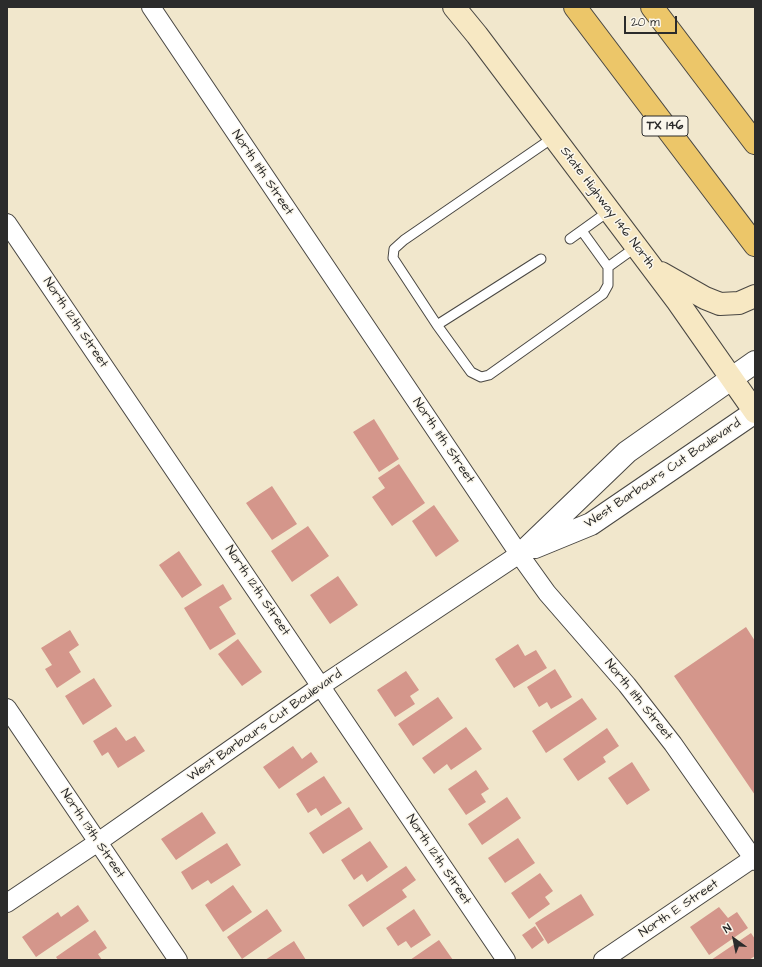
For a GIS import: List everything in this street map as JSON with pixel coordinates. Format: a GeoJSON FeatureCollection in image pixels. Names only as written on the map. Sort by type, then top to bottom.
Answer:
{"type":"FeatureCollection","features":[{"type":"Feature","properties":{"kind":"highway","name":"TX 146"},"geometry":{"type":"LineString","coordinates":[[575,7],[755,244]]}},
{"type":"Feature","properties":{"kind":"highway"},"geometry":{"type":"LineString","coordinates":[[652,7],[755,143]]}},
{"type":"Feature","properties":{"kind":"main road","name":"State Highway 146 North"},"geometry":{"type":"LineString","coordinates":[[454,7],[477,35],[678,302],[755,412]]}},
{"type":"Feature","properties":{"kind":"main road"},"geometry":{"type":"LineString","coordinates":[[651,268],[705,298],[720,304],[739,303],[755,296]]}},
{"type":"Feature","properties":{"kind":"street","name":"North 11th Street"},"geometry":{"type":"LineString","coordinates":[[151,7],[522,553],[547,594],[627,685],[673,744],[754,859]]}},
{"type":"Feature","properties":{"kind":"street","name":"North 12th Street"},"geometry":{"type":"LineString","coordinates":[[7,223],[506,960]]}},
{"type":"Feature","properties":{"kind":"street","name":"West Barbours Cut Boulevard"},"geometry":{"type":"LineString","coordinates":[[7,903],[98,842],[320,686],[522,553],[627,452],[755,362]]}},
{"type":"Feature","properties":{"kind":"street","name":"West Barbours Cut Boulevard"},"geometry":{"type":"LineString","coordinates":[[522,553],[591,524],[755,412]]}},
{"type":"Feature","properties":{"kind":"street","name":"North 13th Street"},"geometry":{"type":"LineString","coordinates":[[7,708],[178,960]]}},
{"type":"Feature","properties":{"kind":"street","name":"North E Street"},"geometry":{"type":"LineString","coordinates":[[603,960],[754,859]]}},
{"type":"Feature","properties":{"kind":"lane"},"geometry":{"type":"LineString","coordinates":[[554,138],[404,240],[394,249],[393,258],[437,325],[471,372],[481,377],[489,375],[603,294],[608,285],[608,267],[582,231]]}},
{"type":"Feature","properties":{"kind":"lane"},"geometry":{"type":"LineString","coordinates":[[570,239],[609,211]]}},
{"type":"Feature","properties":{"kind":"lane"},"geometry":{"type":"LineString","coordinates":[[608,267],[636,247]]}},
{"type":"Feature","properties":{"kind":"lane"},"geometry":{"type":"LineString","coordinates":[[437,325],[541,260]]}},
{"type":"Feature","properties":{"kind":"building"},"geometry":{"type":"Polygon","coordinates":[[[374,419],[399,459],[379,472],[353,432],[374,419]]]}},
{"type":"Feature","properties":{"kind":"building"},"geometry":{"type":"Polygon","coordinates":[[[399,464],[425,503],[392,526],[372,497],[385,488],[378,478],[399,464]]]}},
{"type":"Feature","properties":{"kind":"building"},"geometry":{"type":"Polygon","coordinates":[[[272,486],[297,524],[272,540],[246,503],[272,486]]]}},
{"type":"Feature","properties":{"kind":"building"},"geometry":{"type":"Polygon","coordinates":[[[434,505],[459,541],[436,557],[412,521],[434,505]]]}},
{"type":"Feature","properties":{"kind":"building"},"geometry":{"type":"Polygon","coordinates":[[[308,526],[329,556],[292,582],[271,551],[308,526]]]}},
{"type":"Feature","properties":{"kind":"building"},"geometry":{"type":"Polygon","coordinates":[[[179,551],[202,585],[182,598],[159,565],[179,551]]]}},
{"type":"Feature","properties":{"kind":"building"},"geometry":{"type":"Polygon","coordinates":[[[338,576],[358,605],[330,624],[310,595],[338,576]]]}},
{"type":"Feature","properties":{"kind":"building"},"geometry":{"type":"Polygon","coordinates":[[[223,584],[232,599],[219,607],[236,634],[210,650],[184,608],[223,584]]]}},
{"type":"Feature","properties":{"kind":"building"},"geometry":{"type":"Polygon","coordinates":[[[746,627],[755,641],[755,795],[674,676],[746,627]]]}},
{"type":"Feature","properties":{"kind":"building"},"geometry":{"type":"Polygon","coordinates":[[[70,630],[79,645],[69,652],[81,672],[57,688],[45,669],[52,665],[41,648],[70,630]]]}},
{"type":"Feature","properties":{"kind":"building"},"geometry":{"type":"Polygon","coordinates":[[[238,639],[262,672],[242,686],[218,654],[238,639]]]}},
{"type":"Feature","properties":{"kind":"building"},"geometry":{"type":"Polygon","coordinates":[[[518,644],[525,656],[536,650],[547,668],[514,688],[495,659],[518,644]]]}},
{"type":"Feature","properties":{"kind":"building"},"geometry":{"type":"Polygon","coordinates":[[[555,669],[572,697],[551,709],[547,702],[539,707],[527,687],[555,669]]]}},
{"type":"Feature","properties":{"kind":"building"},"geometry":{"type":"Polygon","coordinates":[[[406,671],[419,690],[410,696],[415,704],[395,717],[377,690],[406,671]]]}},
{"type":"Feature","properties":{"kind":"building"},"geometry":{"type":"Polygon","coordinates":[[[94,678],[112,706],[83,725],[65,696],[94,678]]]}},
{"type":"Feature","properties":{"kind":"building"},"geometry":{"type":"Polygon","coordinates":[[[438,697],[453,718],[413,746],[398,724],[438,697]]]}},
{"type":"Feature","properties":{"kind":"building"},"geometry":{"type":"Polygon","coordinates":[[[582,698],[597,719],[546,753],[532,731],[582,698]]]}},
{"type":"Feature","properties":{"kind":"building"},"geometry":{"type":"Polygon","coordinates":[[[116,727],[126,741],[135,736],[145,751],[118,768],[108,752],[102,756],[93,741],[116,727]]]}},
{"type":"Feature","properties":{"kind":"building"},"geometry":{"type":"Polygon","coordinates":[[[466,727],[482,749],[451,770],[447,764],[434,774],[422,758],[466,727]]]}},
{"type":"Feature","properties":{"kind":"building"},"geometry":{"type":"Polygon","coordinates":[[[607,728],[619,746],[603,757],[606,762],[578,781],[563,759],[607,728]]]}},
{"type":"Feature","properties":{"kind":"building"},"geometry":{"type":"Polygon","coordinates":[[[293,746],[302,759],[311,752],[318,762],[279,789],[263,767],[293,746]]]}},
{"type":"Feature","properties":{"kind":"building"},"geometry":{"type":"Polygon","coordinates":[[[632,762],[650,790],[627,805],[608,778],[632,762]]]}},
{"type":"Feature","properties":{"kind":"building"},"geometry":{"type":"Polygon","coordinates":[[[476,770],[489,789],[481,794],[486,802],[466,815],[448,789],[476,770]]]}},
{"type":"Feature","properties":{"kind":"building"},"geometry":{"type":"Polygon","coordinates":[[[324,776],[342,803],[321,816],[316,808],[308,813],[296,794],[324,776]]]}},
{"type":"Feature","properties":{"kind":"building"},"geometry":{"type":"Polygon","coordinates":[[[507,797],[521,818],[482,845],[468,824],[507,797]]]}},
{"type":"Feature","properties":{"kind":"building"},"geometry":{"type":"Polygon","coordinates":[[[349,807],[363,829],[323,854],[309,833],[349,807]]]}},
{"type":"Feature","properties":{"kind":"building"},"geometry":{"type":"Polygon","coordinates":[[[202,812],[216,833],[176,860],[161,839],[202,812]]]}},
{"type":"Feature","properties":{"kind":"building"},"geometry":{"type":"Polygon","coordinates":[[[518,838],[535,863],[505,883],[488,858],[518,838]]]}},
{"type":"Feature","properties":{"kind":"building"},"geometry":{"type":"Polygon","coordinates":[[[370,841],[388,867],[367,882],[362,874],[354,880],[341,860],[370,841]]]}},
{"type":"Feature","properties":{"kind":"building"},"geometry":{"type":"Polygon","coordinates":[[[227,843],[241,865],[211,884],[208,880],[192,890],[181,872],[227,843]]]}},
{"type":"Feature","properties":{"kind":"building"},"geometry":{"type":"Polygon","coordinates":[[[406,866],[416,880],[402,890],[407,897],[363,927],[348,905],[406,866]]]}},
{"type":"Feature","properties":{"kind":"building"},"geometry":{"type":"Polygon","coordinates":[[[540,873],[553,891],[545,897],[550,904],[529,919],[511,893],[540,873]]]}},
{"type":"Feature","properties":{"kind":"building"},"geometry":{"type":"Polygon","coordinates":[[[233,885],[252,912],[223,932],[205,905],[233,885]]]}},
{"type":"Feature","properties":{"kind":"building"},"geometry":{"type":"Polygon","coordinates":[[[581,894],[594,915],[548,944],[535,923],[581,894]]]}},
{"type":"Feature","properties":{"kind":"building"},"geometry":{"type":"Polygon","coordinates":[[[78,905],[89,921],[36,957],[22,937],[58,912],[61,917],[78,905]]]}},
{"type":"Feature","properties":{"kind":"building"},"geometry":{"type":"Polygon","coordinates":[[[719,907],[728,918],[737,912],[748,928],[709,955],[690,927],[719,907]]]}},
{"type":"Feature","properties":{"kind":"building"},"geometry":{"type":"Polygon","coordinates":[[[267,909],[282,931],[242,959],[227,937],[267,909]]]}},
{"type":"Feature","properties":{"kind":"building"},"geometry":{"type":"Polygon","coordinates":[[[414,909],[431,935],[411,948],[406,941],[398,946],[386,928],[414,909]]]}},
{"type":"Feature","properties":{"kind":"building"},"geometry":{"type":"Polygon","coordinates":[[[535,926],[544,940],[532,949],[522,935],[535,926]]]}},
{"type":"Feature","properties":{"kind":"building"},"geometry":{"type":"Polygon","coordinates":[[[95,930],[107,948],[98,954],[102,960],[58,960],[56,957],[95,930]]]}},
{"type":"Feature","properties":{"kind":"building"},"geometry":{"type":"Polygon","coordinates":[[[751,933],[755,939],[755,956],[749,960],[711,960],[751,933]]]}},
{"type":"Feature","properties":{"kind":"building"},"geometry":{"type":"Polygon","coordinates":[[[439,940],[453,960],[410,960],[439,940]]]}},
{"type":"Feature","properties":{"kind":"building"},"geometry":{"type":"Polygon","coordinates":[[[294,941],[306,960],[265,960],[294,941]]]}}]}
